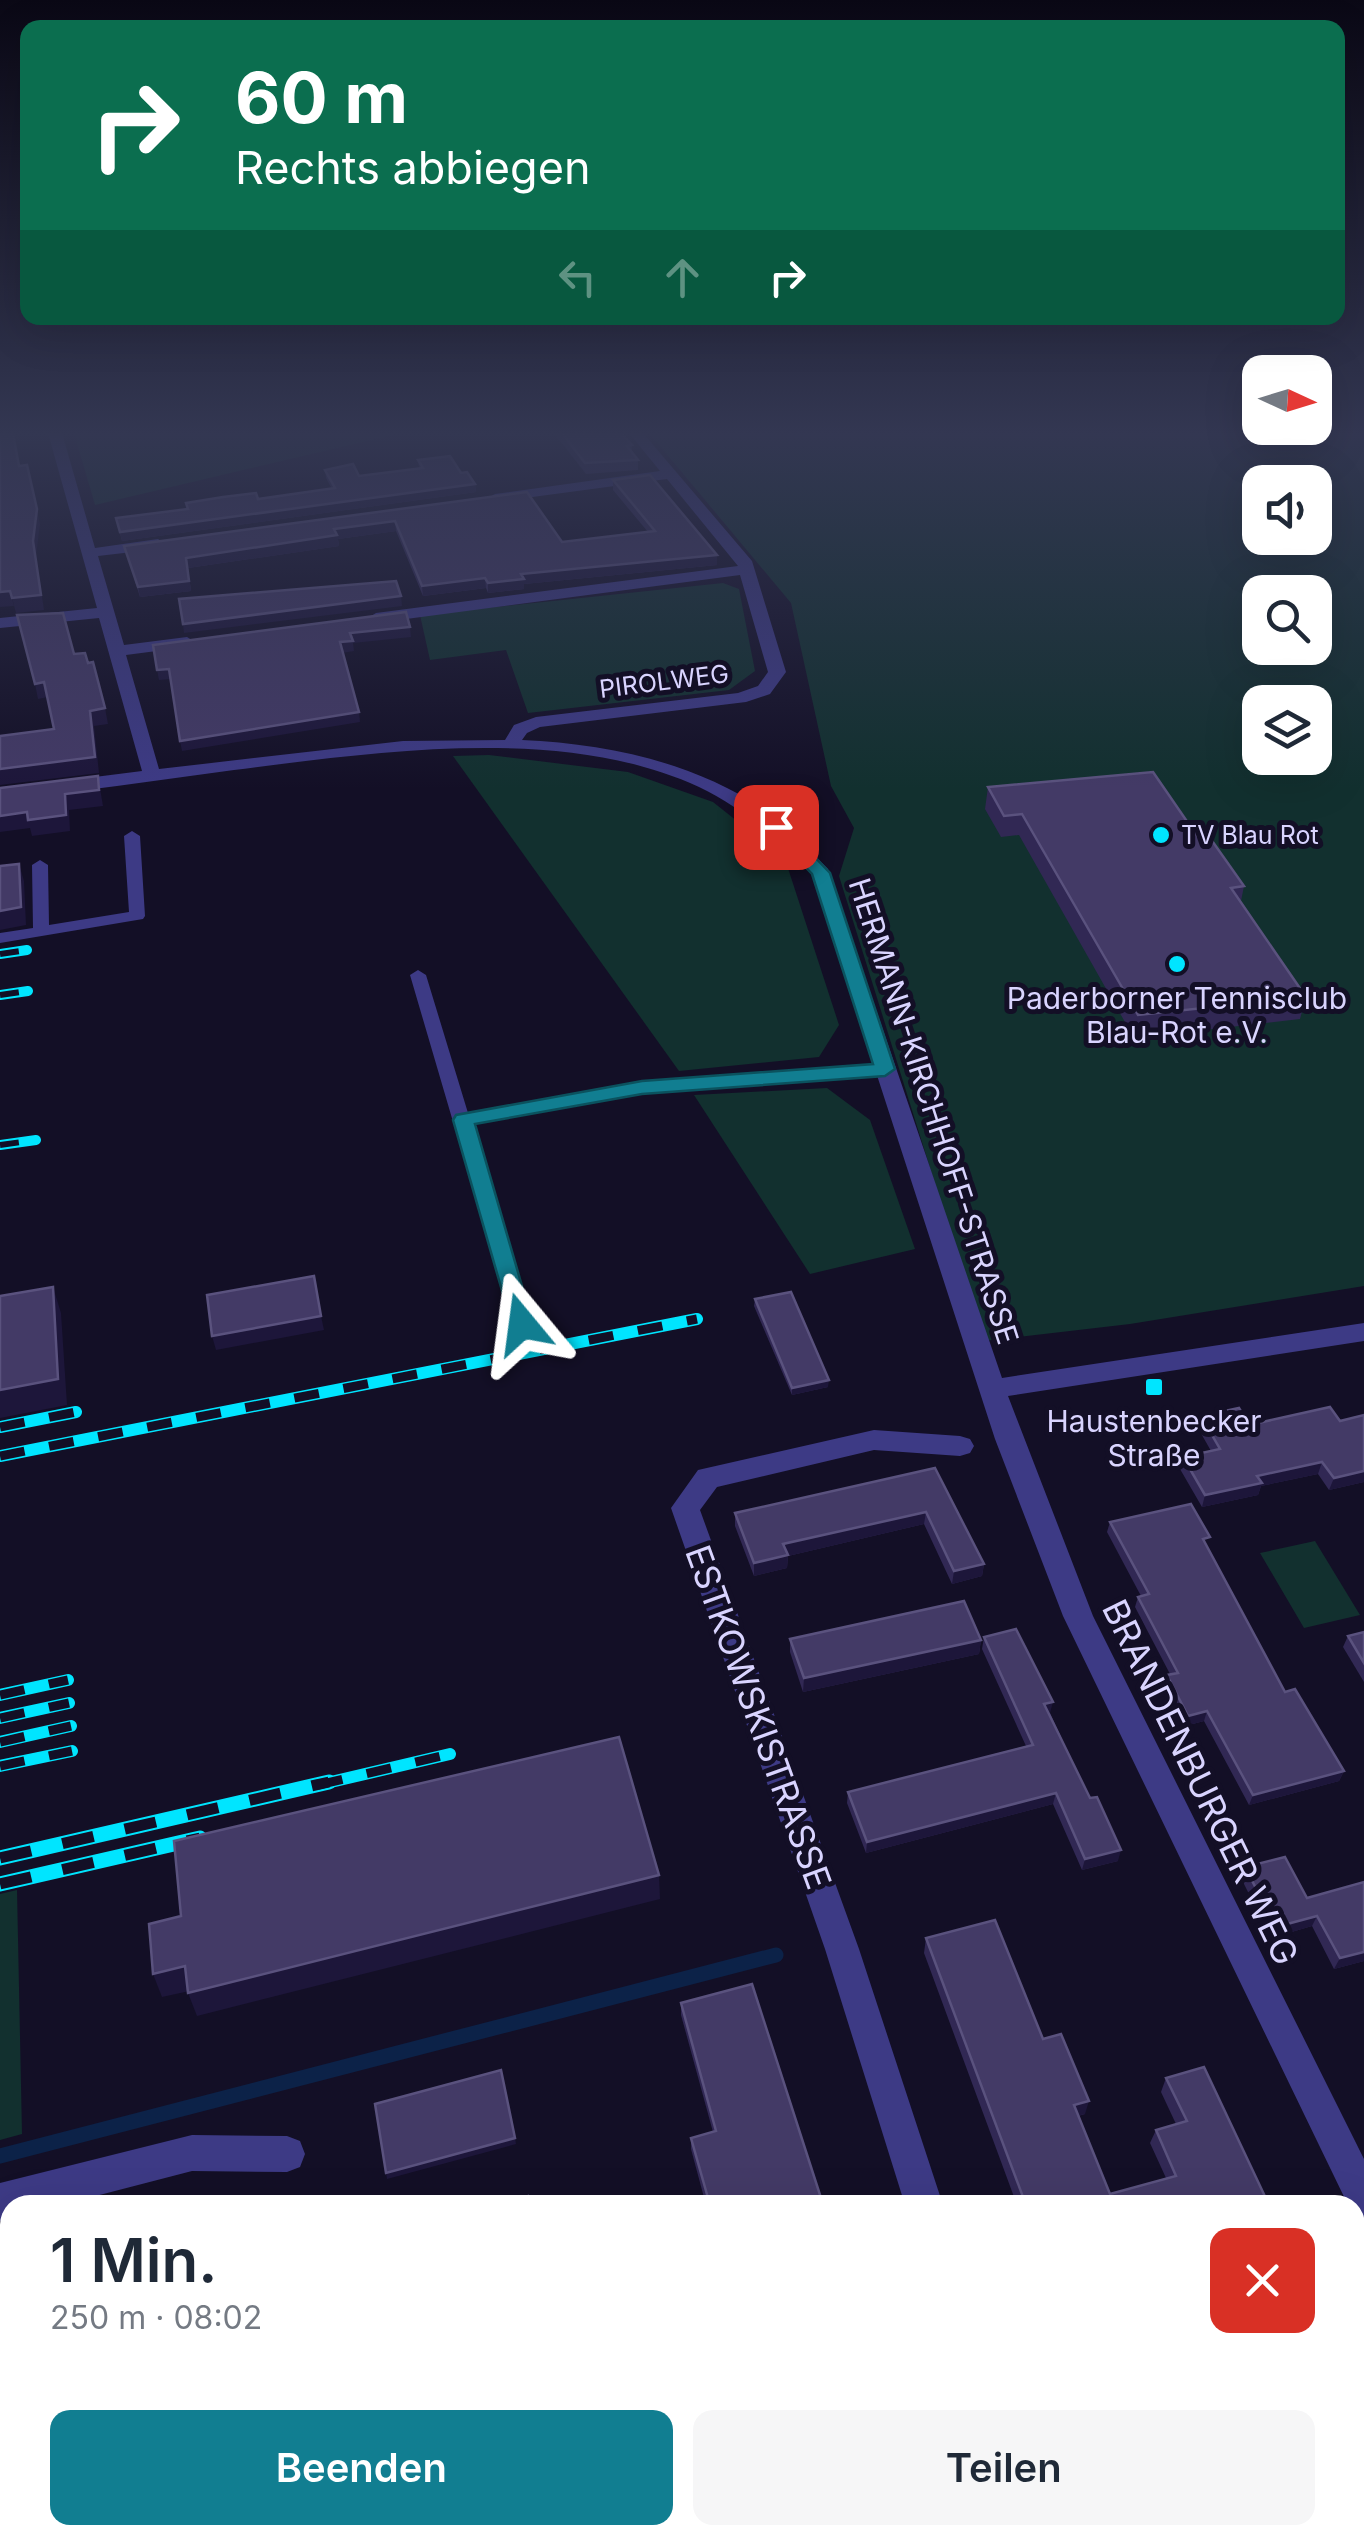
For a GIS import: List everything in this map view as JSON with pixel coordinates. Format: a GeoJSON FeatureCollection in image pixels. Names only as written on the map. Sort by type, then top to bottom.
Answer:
{"type":"FeatureCollection","features":[{"type":"Feature","properties":{"kind":"street"},"geometry":{"type":"LineString","coordinates":[[105,552],[89,554],[152,775]]}},
{"type":"Feature","properties":{"kind":"street","name":"PIROLWEG"},"geometry":{"type":"LineString","coordinates":[[513,742],[520,729],[536,722],[740,698],[764,690],[777,672],[748,569],[734,552]]}},
{"type":"Feature","properties":{"kind":"street"},"geometry":{"type":"LineString","coordinates":[[354,620],[748,569]]}},
{"type":"Feature","properties":{"kind":"street"},"geometry":{"type":"LineString","coordinates":[[0,623],[106,612]]}},
{"type":"Feature","properties":{"kind":"street"},"geometry":{"type":"LineString","coordinates":[[118,651],[196,641]]}},
{"type":"Feature","properties":{"kind":"street","name":"HERMANN-KIRCHHOFF-STRASSE"},"geometry":{"type":"LineString","coordinates":[[0,795],[433,742],[513,742],[640,762],[725,794],[804,850],[821,873],[993,1389]]}},
{"type":"Feature","properties":{"kind":"street"},"geometry":{"type":"LineString","coordinates":[[993,1389],[1364,1332]]}},
{"type":"Feature","properties":{"kind":"street","name":"BRANDENBURGER WEG"},"geometry":{"type":"LineString","coordinates":[[993,1389],[1078,1616],[1363,2195]]}},
{"type":"Feature","properties":{"kind":"street","name":"ESTKOWSKISTRASSE"},"geometry":{"type":"LineString","coordinates":[[921,2195],[842,1948],[685,1508],[708,1478],[874,1440],[960,1446]]}},
{"type":"Feature","properties":{"kind":"street"},"geometry":{"type":"LineString","coordinates":[[27,2195],[192,2153],[287,2154]]}},
{"type":"Feature","properties":{"kind":"lane"},"geometry":{"type":"LineString","coordinates":[[0,938],[137,916],[132,836]]}},
{"type":"Feature","properties":{"kind":"lane"},"geometry":{"type":"LineString","coordinates":[[40,865],[41,931]]}},
{"type":"Feature","properties":{"kind":"lane"},"geometry":{"type":"LineString","coordinates":[[418,975],[522,1324]]}},
{"type":"Feature","properties":{"kind":"lane"},"geometry":{"type":"LineString","coordinates":[[463,1120],[642,1088],[885,1069]]}},
{"type":"Feature","properties":{"kind":"green space"},"geometry":{"type":"Polygon","coordinates":[[[748,552],[1332,555],[1332,552],[1364,552],[1364,1286],[1130,1324],[984,1341],[839,876],[854,828],[831,786],[791,603],[748,552]]]}},
{"type":"Feature","properties":{"kind":"green space"},"geometry":{"type":"Polygon","coordinates":[[[723,583],[739,589],[755,671],[729,690],[528,713],[506,650],[430,660],[420,615],[723,583]]]}},
{"type":"Feature","properties":{"kind":"green space"},"geometry":{"type":"Polygon","coordinates":[[[489,755],[628,772],[713,802],[785,859],[839,1025],[819,1057],[679,1071],[453,756],[489,755]]]}},
{"type":"Feature","properties":{"kind":"green space"},"geometry":{"type":"Polygon","coordinates":[[[827,1088],[870,1120],[915,1249],[810,1274],[694,1095],[827,1088]]]}},
{"type":"Feature","properties":{"kind":"green space"},"geometry":{"type":"Polygon","coordinates":[[[1315,1541],[1360,1615],[1304,1628],[1260,1553],[1315,1541]]]}},
{"type":"Feature","properties":{"kind":"green space"},"geometry":{"type":"Polygon","coordinates":[[[17,1890],[22,2134],[0,2140],[0,1894],[17,1890]]]}},
{"type":"Feature","properties":{"kind":"building"},"geometry":{"type":"Polygon","coordinates":[[[0,552],[35,552],[41,595],[12,598],[10,591],[0,592],[0,552]]]}},
{"type":"Feature","properties":{"kind":"building"},"geometry":{"type":"Polygon","coordinates":[[[126,552],[227,552],[186,558],[189,581],[138,587],[126,552]]]}},
{"type":"Feature","properties":{"kind":"building"},"geometry":{"type":"Polygon","coordinates":[[[408,552],[714,552],[717,555],[521,574],[524,579],[488,583],[485,578],[422,586],[408,552]]]}},
{"type":"Feature","properties":{"kind":"building"},"geometry":{"type":"Polygon","coordinates":[[[396,581],[401,596],[183,624],[179,599],[396,581]]]}},
{"type":"Feature","properties":{"kind":"building"},"geometry":{"type":"Polygon","coordinates":[[[406,612],[410,627],[350,633],[353,641],[340,642],[359,712],[180,741],[169,669],[157,670],[153,645],[406,612]]]}},
{"type":"Feature","properties":{"kind":"building"},"geometry":{"type":"Polygon","coordinates":[[[63,613],[74,654],[85,653],[88,663],[93,662],[105,708],[90,711],[95,757],[0,769],[0,736],[54,729],[44,682],[35,684],[17,615],[63,613]]]}},
{"type":"Feature","properties":{"kind":"building"},"geometry":{"type":"Polygon","coordinates":[[[1153,772],[1197,836],[1208,835],[1244,886],[1231,888],[1306,997],[1138,1015],[1022,814],[1004,816],[988,787],[1153,772]]]}},
{"type":"Feature","properties":{"kind":"building"},"geometry":{"type":"Polygon","coordinates":[[[98,776],[99,790],[65,794],[66,815],[28,820],[27,812],[0,816],[0,788],[98,776]]]}},
{"type":"Feature","properties":{"kind":"building"},"geometry":{"type":"Polygon","coordinates":[[[19,864],[21,907],[0,911],[0,866],[19,864]]]}},
{"type":"Feature","properties":{"kind":"building"},"geometry":{"type":"Polygon","coordinates":[[[314,1276],[321,1316],[212,1336],[207,1295],[314,1276]]]}},
{"type":"Feature","properties":{"kind":"building"},"geometry":{"type":"Polygon","coordinates":[[[53,1287],[58,1379],[0,1390],[0,1296],[53,1287]]]}},
{"type":"Feature","properties":{"kind":"building"},"geometry":{"type":"Polygon","coordinates":[[[791,1292],[829,1380],[792,1388],[755,1299],[791,1292]]]}},
{"type":"Feature","properties":{"kind":"building"},"geometry":{"type":"Polygon","coordinates":[[[1330,1407],[1340,1421],[1364,1415],[1364,1471],[1334,1478],[1322,1462],[1257,1476],[1262,1483],[1205,1495],[1183,1457],[1220,1449],[1201,1416],[1239,1408],[1249,1425],[1330,1407]]]}},
{"type":"Feature","properties":{"kind":"building"},"geometry":{"type":"Polygon","coordinates":[[[935,1468],[984,1564],[954,1571],[926,1512],[783,1544],[788,1555],[754,1563],[735,1513],[935,1468]]]}},
{"type":"Feature","properties":{"kind":"building"},"geometry":{"type":"Polygon","coordinates":[[[1191,1504],[1210,1537],[1203,1539],[1285,1692],[1295,1689],[1344,1771],[1253,1795],[1207,1711],[1188,1716],[1167,1675],[1178,1673],[1138,1597],[1149,1594],[1110,1522],[1191,1504]]]}},
{"type":"Feature","properties":{"kind":"building"},"geometry":{"type":"Polygon","coordinates":[[[964,1601],[981,1640],[804,1678],[790,1639],[964,1601]]]}},
{"type":"Feature","properties":{"kind":"building"},"geometry":{"type":"Polygon","coordinates":[[[1016,1629],[1053,1702],[1044,1704],[1090,1798],[1097,1797],[1121,1850],[1085,1859],[1056,1793],[867,1842],[848,1792],[1033,1745],[984,1637],[1016,1629]]]}},
{"type":"Feature","properties":{"kind":"building"},"geometry":{"type":"Polygon","coordinates":[[[1364,1632],[1364,1663],[1348,1636],[1364,1632]]]}},
{"type":"Feature","properties":{"kind":"building"},"geometry":{"type":"Polygon","coordinates":[[[619,1737],[659,1875],[188,1993],[185,1966],[153,1974],[149,1924],[181,1916],[174,1841],[619,1737]]]}},
{"type":"Feature","properties":{"kind":"building"},"geometry":{"type":"Polygon","coordinates":[[[1285,1857],[1307,1898],[1364,1882],[1364,1952],[1340,1958],[1317,1916],[1276,1927],[1245,1867],[1285,1857]]]}},
{"type":"Feature","properties":{"kind":"building"},"geometry":{"type":"Polygon","coordinates":[[[995,1920],[1043,2039],[1061,2034],[1089,2101],[1074,2105],[1110,2194],[1176,2176],[1156,2130],[1187,2121],[1166,2078],[1204,2067],[1264,2195],[1022,2195],[926,1938],[995,1920]]]}},
{"type":"Feature","properties":{"kind":"building"},"geometry":{"type":"Polygon","coordinates":[[[752,1984],[820,2195],[707,2195],[691,2138],[716,2131],[681,2003],[752,1984]]]}},
{"type":"Feature","properties":{"kind":"building"},"geometry":{"type":"Polygon","coordinates":[[[501,2070],[515,2138],[386,2173],[375,2104],[501,2070]]]}},
{"type":"Feature","properties":{"kind":"waterway"},"geometry":{"type":"LineString","coordinates":[[0,2156],[776,1955]]}},
{"type":"Feature","properties":{"kind":"railway"},"geometry":{"type":"LineString","coordinates":[[0,954],[27,950]]}},
{"type":"Feature","properties":{"kind":"railway"},"geometry":{"type":"LineString","coordinates":[[0,995],[28,991]]}},
{"type":"Feature","properties":{"kind":"railway"},"geometry":{"type":"LineString","coordinates":[[0,1145],[36,1140]]}},
{"type":"Feature","properties":{"kind":"railway"},"geometry":{"type":"LineString","coordinates":[[0,1456],[697,1319]]}},
{"type":"Feature","properties":{"kind":"railway"},"geometry":{"type":"LineString","coordinates":[[0,1427],[76,1412]]}},
{"type":"Feature","properties":{"kind":"railway"},"geometry":{"type":"LineString","coordinates":[[0,1695],[68,1680]]}},
{"type":"Feature","properties":{"kind":"railway"},"geometry":{"type":"LineString","coordinates":[[0,1718],[69,1703]]}},
{"type":"Feature","properties":{"kind":"railway"},"geometry":{"type":"LineString","coordinates":[[0,1742],[71,1726]]}},
{"type":"Feature","properties":{"kind":"railway"},"geometry":{"type":"LineString","coordinates":[[0,1766],[72,1751]]}},
{"type":"Feature","properties":{"kind":"railway"},"geometry":{"type":"LineString","coordinates":[[318,1785],[450,1754]]}},
{"type":"Feature","properties":{"kind":"railway"},"geometry":{"type":"LineString","coordinates":[[0,1858],[329,1782]]}},
{"type":"Feature","properties":{"kind":"railway"},"geometry":{"type":"LineString","coordinates":[[0,1884],[200,1838]]}},
{"type":"Feature","properties":{"kind":"place","name":"TV Blau Rot"},"geometry":{"type":"Point","coordinates":[1161,835]}},
{"type":"Feature","properties":{"kind":"place","name":"Paderborner Tennisclub Blau-Rot e.V."},"geometry":{"type":"Point","coordinates":[1177,964]}},
{"type":"Feature","properties":{"kind":"place","name":"Haustenbecker Straße"},"geometry":{"type":"Point","coordinates":[1154,1387]}},
{"type":"Feature","properties":{"kind":"route"},"geometry":{"type":"LineString","coordinates":[[522,1324],[463,1120],[642,1088],[885,1069],[821,873],[804,850],[776,827]]}}]}
